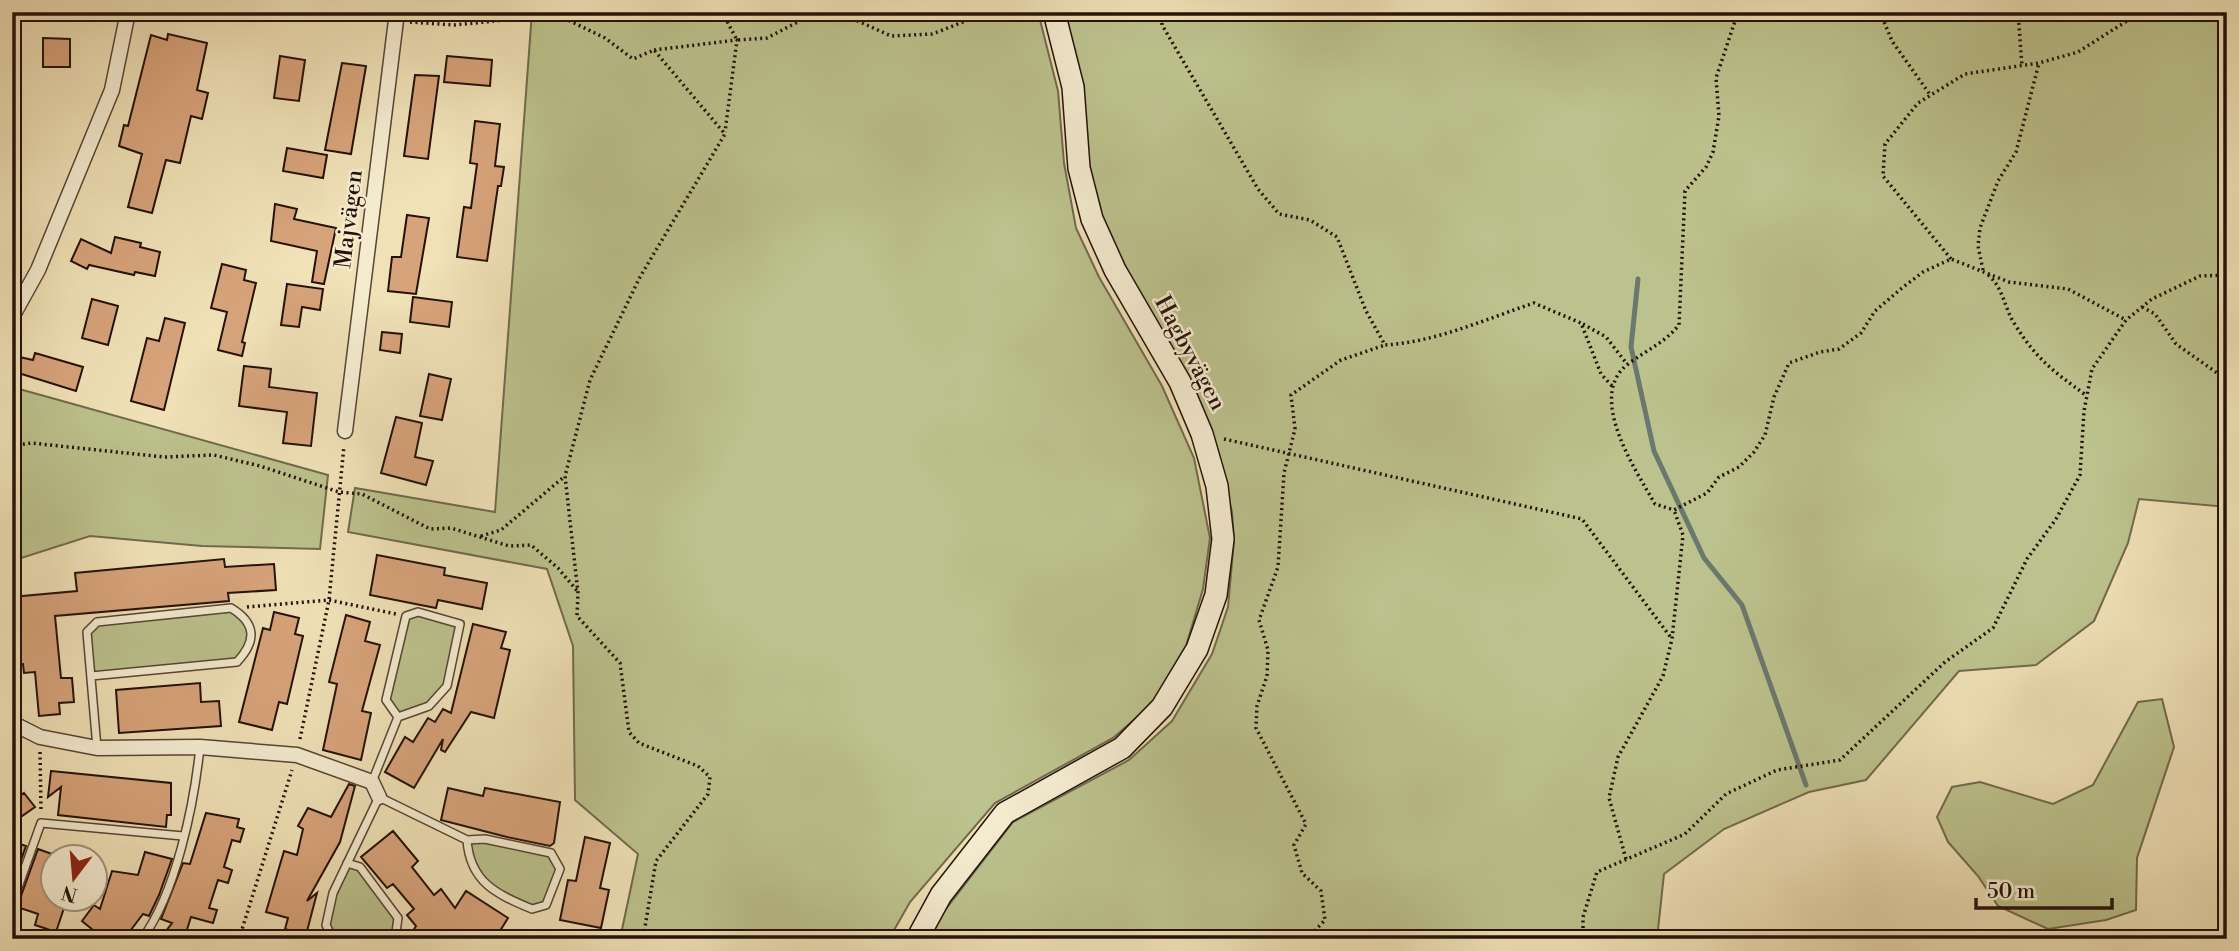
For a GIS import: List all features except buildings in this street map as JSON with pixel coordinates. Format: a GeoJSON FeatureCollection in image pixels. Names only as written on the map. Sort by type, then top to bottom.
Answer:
{"type":"FeatureCollection","features":[{"type":"Feature","properties":{"kind":"street"},"geometry":{"type":"LineString","coordinates":[[12,317],[38,270],[112,90],[128,12]]}},
{"type":"Feature","properties":{"kind":"street","name":"Hagbyvägen"},"geometry":{"type":"LineString","coordinates":[[917,939],[941,895],[1005,813],[1122,748],[1162,708],[1198,649],[1216,595],[1223,539],[1217,486],[1202,434],[1180,382],[1115,270],[1092,219],[1079,168],[1073,86],[1054,12]]}},
{"type":"Feature","properties":{"kind":"street","name":"Majvägen"},"geometry":{"type":"LineString","coordinates":[[345,431],[396,17]]}},
{"type":"Feature","properties":{"kind":"street"},"geometry":{"type":"LineString","coordinates":[[12,723],[40,737],[97,748],[200,747],[297,755],[372,782],[379,797]]}},
{"type":"Feature","properties":{"kind":"lane"},"geometry":{"type":"LineString","coordinates":[[91,676],[237,662],[247,652],[252,631],[246,617],[231,608],[97,622],[87,632],[97,748]]}},
{"type":"Feature","properties":{"kind":"lane"},"geometry":{"type":"LineString","coordinates":[[418,612],[460,624],[447,686],[429,706],[398,716],[386,700],[406,616],[418,612]]}},
{"type":"Feature","properties":{"kind":"lane"},"geometry":{"type":"LineString","coordinates":[[372,782],[398,716]]}},
{"type":"Feature","properties":{"kind":"lane"},"geometry":{"type":"LineString","coordinates":[[142,939],[159,916],[195,795],[200,747]]}},
{"type":"Feature","properties":{"kind":"lane"},"geometry":{"type":"LineString","coordinates":[[333,939],[326,925],[333,893],[379,797],[467,840],[485,839],[551,853],[560,869],[546,905],[532,909],[505,897],[481,879],[469,860],[467,840]]}},
{"type":"Feature","properties":{"kind":"lane"},"geometry":{"type":"LineString","coordinates":[[12,904],[41,823],[183,836]]}},
{"type":"Feature","properties":{"kind":"lane"},"geometry":{"type":"LineString","coordinates":[[347,863],[360,867],[398,918],[396,932],[391,939]]}},
{"type":"Feature","properties":{"kind":"path"},"geometry":{"type":"LineString","coordinates":[[272,12],[396,17],[454,25],[516,19],[566,19],[605,38],[633,59],[654,50],[767,38],[811,15],[838,12],[891,36],[932,34],[989,12]]}},
{"type":"Feature","properties":{"kind":"path"},"geometry":{"type":"LineString","coordinates":[[643,939],[656,861],[708,794],[710,777],[698,766],[639,743],[629,732],[620,663],[578,616],[578,593],[565,475],[590,380],[640,277],[724,134],[737,40],[722,12]]}},
{"type":"Feature","properties":{"kind":"path"},"geometry":{"type":"LineString","coordinates":[[1161,12],[1162,25],[1258,189],[1279,214],[1310,220],[1337,237],[1366,311],[1385,345]]}},
{"type":"Feature","properties":{"kind":"path"},"geometry":{"type":"LineString","coordinates":[[1738,12],[1716,78],[1719,116],[1713,152],[1706,167],[1685,191],[1679,325],[1666,341],[1629,363],[1612,386],[1609,402],[1626,452],[1655,504],[1674,510],[1707,493],[1719,477],[1739,467],[1754,452],[1765,435],[1774,397],[1789,363],[1839,349],[1861,333],[1875,312],[1902,288],[1923,272],[1951,259]]}},
{"type":"Feature","properties":{"kind":"path"},"geometry":{"type":"LineString","coordinates":[[1880,12],[1892,41],[1931,96]]}},
{"type":"Feature","properties":{"kind":"path"},"geometry":{"type":"LineString","coordinates":[[2018,12],[2022,66]]}},
{"type":"Feature","properties":{"kind":"path"},"geometry":{"type":"LineString","coordinates":[[2126,320],[2068,289],[2009,282],[1951,259],[1883,176],[1885,144],[1918,103],[1965,74],[2039,63],[2078,52],[2141,12]]}},
{"type":"Feature","properties":{"kind":"path"},"geometry":{"type":"LineString","coordinates":[[654,50],[724,134]]}},
{"type":"Feature","properties":{"kind":"path"},"geometry":{"type":"LineString","coordinates":[[2039,63],[2017,152],[1998,181],[1980,228],[1978,246],[1983,270],[1993,279],[2012,320],[2043,364],[2087,396]]}},
{"type":"Feature","properties":{"kind":"path"},"geometry":{"type":"LineString","coordinates":[[1583,939],[1583,917],[1597,872],[1685,834],[1726,794],[1777,770],[1840,760],[1945,662],[1993,628],[2027,559],[2056,519],[2080,475],[2092,369],[2126,320],[2142,307],[2200,276],[2227,275]]}},
{"type":"Feature","properties":{"kind":"path"},"geometry":{"type":"LineString","coordinates":[[1307,939],[1325,920],[1321,891],[1302,873],[1294,845],[1306,824],[1256,728],[1257,706],[1267,676],[1268,650],[1259,620],[1278,567],[1284,473],[1295,429],[1291,396],[1341,360],[1385,345],[1405,344],[1534,303],[1606,337],[1629,363]]}},
{"type":"Feature","properties":{"kind":"path"},"geometry":{"type":"LineString","coordinates":[[2142,307],[2155,314],[2176,344],[2227,380]]}},
{"type":"Feature","properties":{"kind":"path"},"geometry":{"type":"LineString","coordinates":[[1581,323],[1601,374],[1612,386]]}},
{"type":"Feature","properties":{"kind":"path"},"geometry":{"type":"LineString","coordinates":[[239,939],[297,755],[328,600],[345,431]]}},
{"type":"Feature","properties":{"kind":"path"},"geometry":{"type":"LineString","coordinates":[[1202,434],[1582,519],[1672,639]]}},
{"type":"Feature","properties":{"kind":"path"},"geometry":{"type":"LineString","coordinates":[[12,446],[43,444],[164,457],[214,455],[339,492],[362,494],[430,529],[450,528],[509,546],[531,545],[558,568],[578,593]]}},
{"type":"Feature","properties":{"kind":"path"},"geometry":{"type":"LineString","coordinates":[[479,536],[501,530],[565,475]]}},
{"type":"Feature","properties":{"kind":"path"},"geometry":{"type":"LineString","coordinates":[[1626,859],[1609,798],[1618,757],[1664,676],[1672,639],[1683,535],[1674,510]]}},
{"type":"Feature","properties":{"kind":"path"},"geometry":{"type":"LineString","coordinates":[[231,608],[328,600],[406,616]]}},
{"type":"Feature","properties":{"kind":"path"},"geometry":{"type":"LineString","coordinates":[[40,737],[41,823]]}},
{"type":"Feature","properties":{"kind":"green space"},"geometry":{"type":"Polygon","coordinates":[[[532,12],[1038,12],[1058,91],[1064,163],[1076,228],[1099,277],[1162,386],[1194,458],[1210,538],[1203,589],[1186,646],[1152,704],[1113,738],[995,803],[910,902],[889,939],[620,939],[638,854],[575,800],[573,646],[547,569],[348,532],[355,488],[495,512],[532,12]]]}},
{"type":"Feature","properties":{"kind":"green space"},"geometry":{"type":"Polygon","coordinates":[[[1063,12],[2227,12],[2227,507],[2139,499],[2128,543],[2094,621],[2036,665],[1959,671],[1866,780],[1809,792],[1724,829],[1664,874],[1657,939],[929,939],[939,918],[1013,822],[1129,760],[1172,721],[1212,654],[1228,607],[1234,540],[1232,512],[1210,427],[1104,227],[1087,157],[1063,12]]]}},
{"type":"Feature","properties":{"kind":"green space"},"geometry":{"type":"Polygon","coordinates":[[[12,387],[328,475],[320,549],[202,546],[90,536],[12,561],[12,387]]]}},
{"type":"Feature","properties":{"kind":"green space"},"geometry":{"type":"Polygon","coordinates":[[[231,608],[252,631],[237,662],[91,676],[87,632],[97,622],[231,608]]]}},
{"type":"Feature","properties":{"kind":"green space"},"geometry":{"type":"Polygon","coordinates":[[[418,612],[460,624],[447,686],[429,706],[398,717],[386,700],[406,616],[418,612]]]}},
{"type":"Feature","properties":{"kind":"green space"},"geometry":{"type":"Polygon","coordinates":[[[2162,699],[2174,747],[2137,858],[2136,910],[2106,920],[2048,929],[1998,906],[1978,876],[1948,842],[1937,817],[1952,787],[1980,782],[2053,804],[2093,785],[2138,702],[2162,699]]]}},
{"type":"Feature","properties":{"kind":"green space"},"geometry":{"type":"Polygon","coordinates":[[[467,840],[551,853],[560,869],[546,905],[532,909],[481,879],[467,840]]]}},
{"type":"Feature","properties":{"kind":"green space"},"geometry":{"type":"Polygon","coordinates":[[[347,863],[360,867],[398,918],[391,939],[333,939],[329,930],[329,910],[334,891],[347,863]]]}},
{"type":"Feature","properties":{"kind":"waterway"},"geometry":{"type":"LineString","coordinates":[[1638,279],[1631,347],[1654,451],[1704,558],[1742,605],[1806,785]]}}]}
